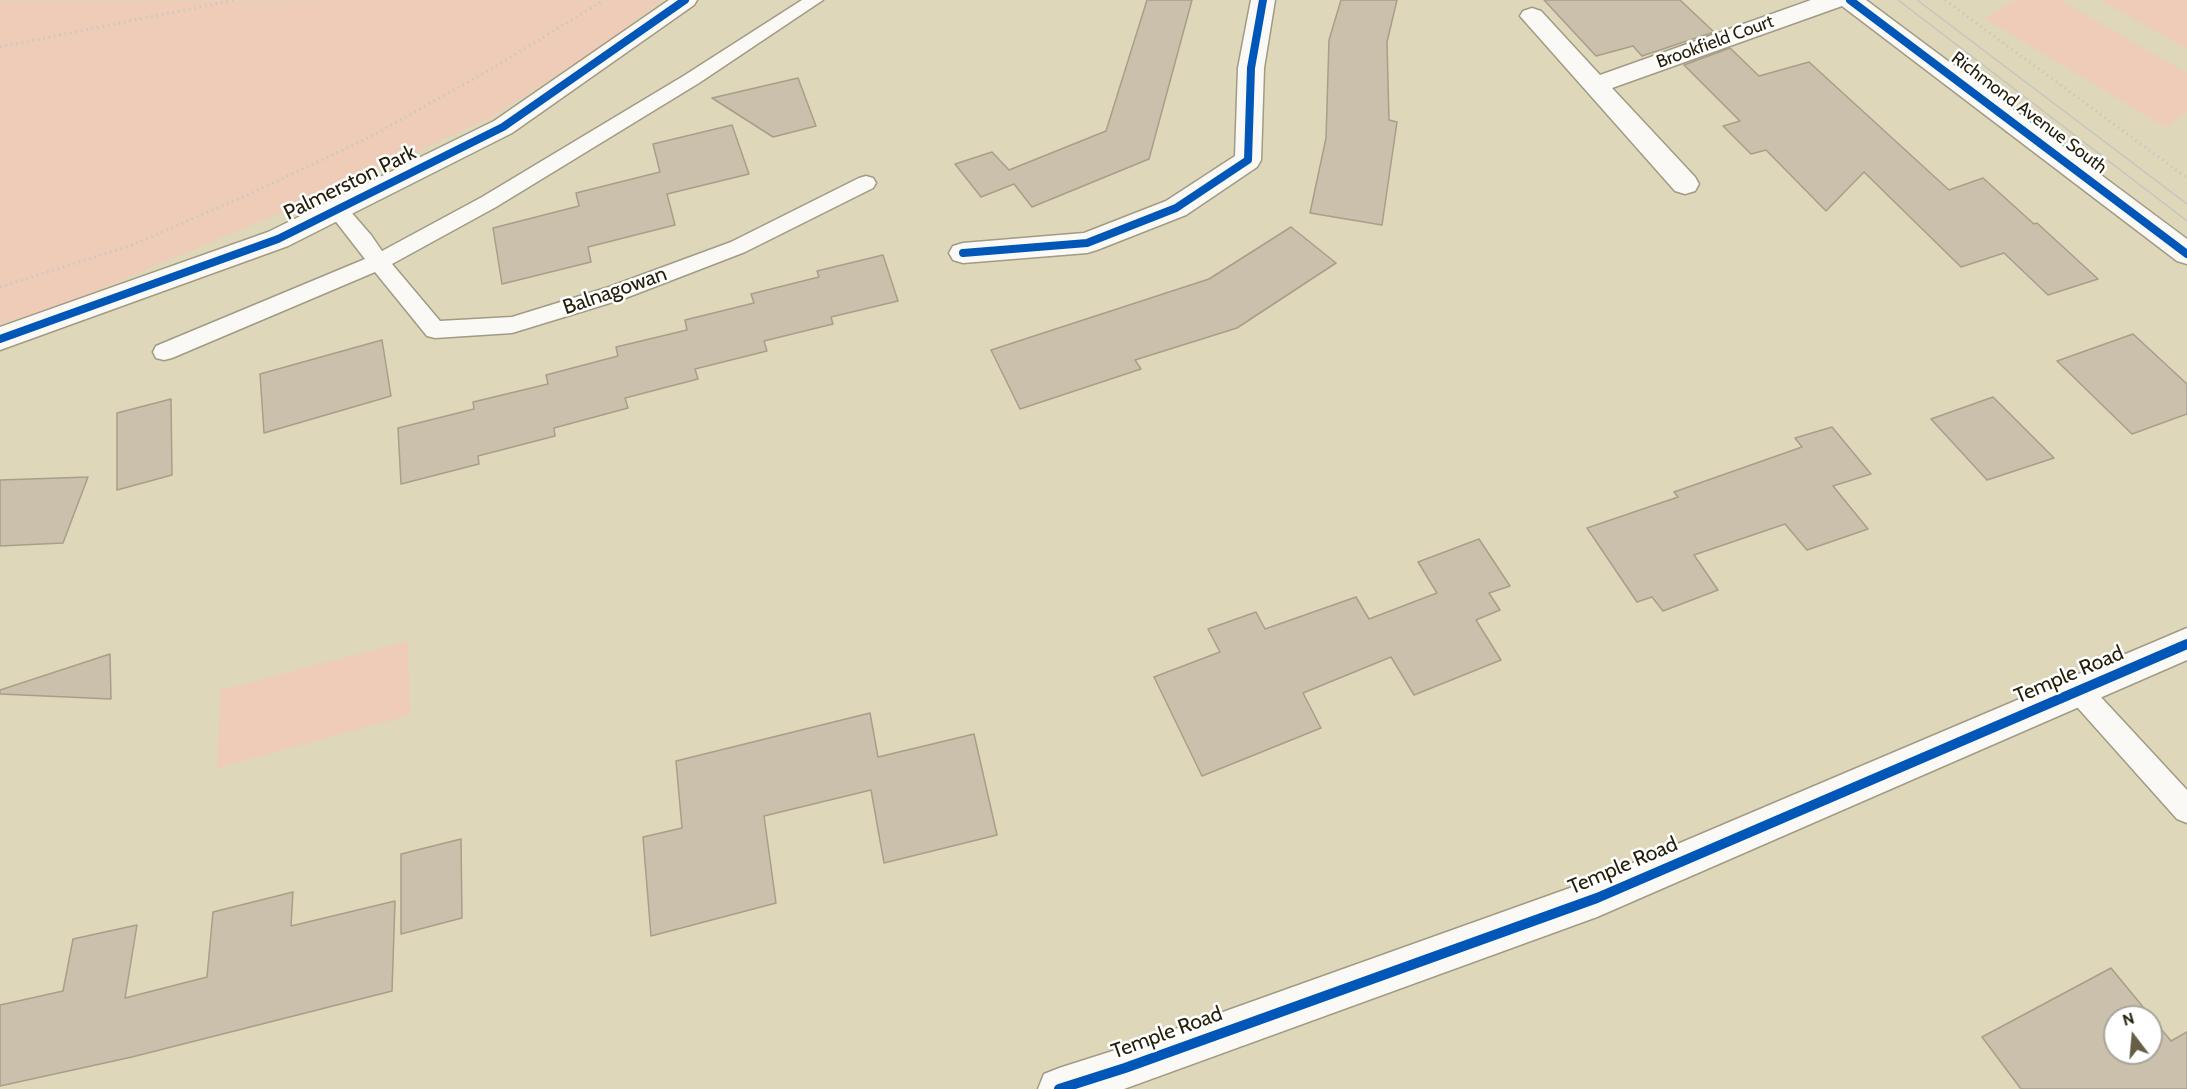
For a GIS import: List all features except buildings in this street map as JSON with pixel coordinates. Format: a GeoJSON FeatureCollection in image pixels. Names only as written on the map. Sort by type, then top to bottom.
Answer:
{"type":"FeatureCollection","features":[{"type":"Feature","properties":{"kind":"street","name":"Palmerston Park"},"geometry":{"type":"LineString","coordinates":[[0,339],[278,239],[503,127],[685,0]]}},
{"type":"Feature","properties":{"kind":"street"},"geometry":{"type":"LineString","coordinates":[[963,254],[1087,243],[1176,208],[1248,160],[1251,68],[1263,0]]}},
{"type":"Feature","properties":{"kind":"street","name":"Brookfield Court"},"geometry":{"type":"LineString","coordinates":[[1596,85],[1835,0]]}},
{"type":"Feature","properties":{"kind":"street","name":"Richmond Avenue South"},"geometry":{"type":"LineString","coordinates":[[1850,0],[2187,254]]}},
{"type":"Feature","properties":{"kind":"street"},"geometry":{"type":"LineString","coordinates":[[1533,16],[1685,183]]}},
{"type":"Feature","properties":{"kind":"street","name":"Temple Road"},"geometry":{"type":"LineString","coordinates":[[1059,1089],[1125,1068],[1597,898],[2187,644]]}},
{"type":"Feature","properties":{"kind":"lane"},"geometry":{"type":"LineString","coordinates":[[164,352],[378,262],[489,202],[692,79],[814,0]]}},
{"type":"Feature","properties":{"kind":"lane","name":"Balnagowan"},"geometry":{"type":"LineString","coordinates":[[337,209],[435,330],[512,325],[616,293],[738,247],[866,183]]}},
{"type":"Feature","properties":{"kind":"lane"},"geometry":{"type":"LineString","coordinates":[[2078,690],[2187,810]]}},
{"type":"Feature","properties":{"kind":"path"},"geometry":{"type":"LineString","coordinates":[[0,47],[235,0]]}},
{"type":"Feature","properties":{"kind":"path"},"geometry":{"type":"LineString","coordinates":[[0,287],[132,244],[245,196],[368,138],[486,72],[604,0]]}},
{"type":"Feature","properties":{"kind":"path"},"geometry":{"type":"LineString","coordinates":[[1945,0],[2187,178]]}},
{"type":"Feature","properties":{"kind":"shaded area"},"geometry":{"type":"Polygon","coordinates":[[[662,0],[600,47],[490,118],[311,200],[63,305],[0,324],[0,1],[662,0]]]}},
{"type":"Feature","properties":{"kind":"shaded area"},"geometry":{"type":"Polygon","coordinates":[[[2016,0],[2060,0],[2187,73],[2187,112],[2165,127],[1984,18],[2016,0]]]}},
{"type":"Feature","properties":{"kind":"shaded area"},"geometry":{"type":"Polygon","coordinates":[[[2100,0],[2187,0],[2187,49],[2100,0]]]}},
{"type":"Feature","properties":{"kind":"shaded area"},"geometry":{"type":"Polygon","coordinates":[[[408,641],[410,715],[217,768],[221,690],[408,641]]]}},
{"type":"Feature","properties":{"kind":"tram line"},"geometry":{"type":"LineString","coordinates":[[1898,0],[2187,221]]}},
{"type":"Feature","properties":{"kind":"tram line"},"geometry":{"type":"LineString","coordinates":[[1917,0],[2187,204]]}},
{"type":"Feature","properties":{"kind":"cycle path"},"geometry":{"type":"LineString","coordinates":[[0,339],[278,239],[503,127],[685,0]]}},
{"type":"Feature","properties":{"kind":"cycle path"},"geometry":{"type":"LineString","coordinates":[[963,253],[1087,243],[1176,208],[1248,160],[1251,68],[1263,0]]}},
{"type":"Feature","properties":{"kind":"cycle path"},"geometry":{"type":"LineString","coordinates":[[1850,0],[2187,254]]}},
{"type":"Feature","properties":{"kind":"cycle path"},"geometry":{"type":"LineString","coordinates":[[1059,1089],[1125,1068],[1597,898],[2187,644]]}}]}
